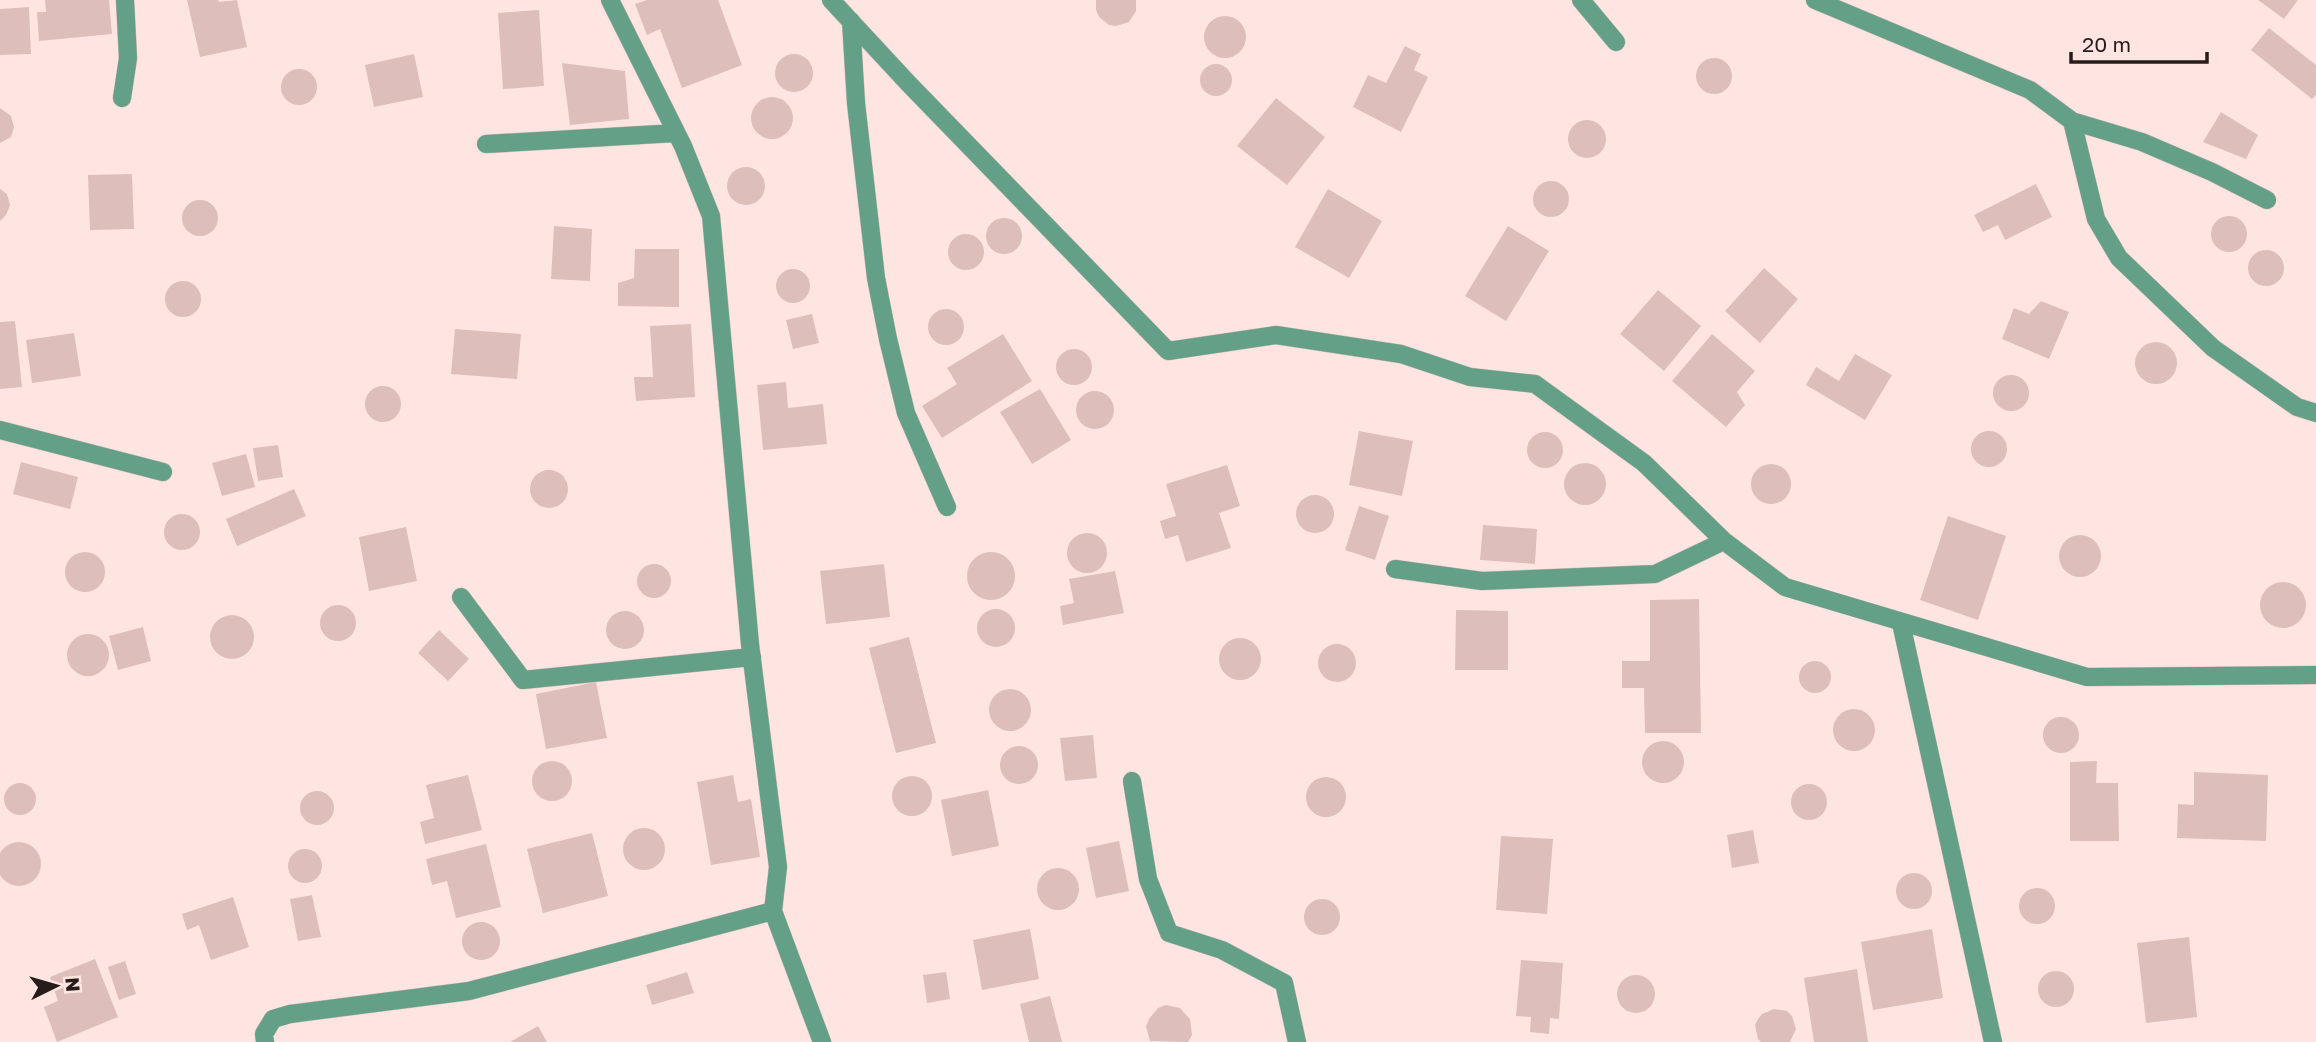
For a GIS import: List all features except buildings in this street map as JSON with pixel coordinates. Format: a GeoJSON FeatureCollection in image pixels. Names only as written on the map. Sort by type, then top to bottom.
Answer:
{"type":"FeatureCollection","features":[{"type":"Feature","properties":{"kind":"street"},"geometry":{"type":"LineString","coordinates":[[122,98],[128,58],[125,0]]}},
{"type":"Feature","properties":{"kind":"street"},"geometry":{"type":"LineString","coordinates":[[610,0],[676,133],[711,216],[752,657],[778,867],[773,911],[822,1042]]}},
{"type":"Feature","properties":{"kind":"street"},"geometry":{"type":"LineString","coordinates":[[831,0],[1168,351],[1276,335],[1401,354],[1470,377],[1535,384],[1644,463],[1724,541],[1786,587],[2087,677],[2316,675]]}},
{"type":"Feature","properties":{"kind":"street"},"geometry":{"type":"LineString","coordinates":[[1581,0],[1616,42]]}},
{"type":"Feature","properties":{"kind":"street"},"geometry":{"type":"LineString","coordinates":[[1815,0],[2030,90],[2072,121],[2142,142],[2212,172],[2267,200]]}},
{"type":"Feature","properties":{"kind":"street"},"geometry":{"type":"LineString","coordinates":[[850,21],[856,103],[876,278],[887,339],[906,413],[947,507]]}},
{"type":"Feature","properties":{"kind":"street"},"geometry":{"type":"LineString","coordinates":[[2072,121],[2096,219],[2119,258],[2213,348],[2297,407],[2316,413]]}},
{"type":"Feature","properties":{"kind":"street"},"geometry":{"type":"LineString","coordinates":[[486,144],[676,133]]}},
{"type":"Feature","properties":{"kind":"street"},"geometry":{"type":"LineString","coordinates":[[0,430],[163,472]]}},
{"type":"Feature","properties":{"kind":"street"},"geometry":{"type":"LineString","coordinates":[[1395,569],[1482,581],[1655,574],[1724,541]]}},
{"type":"Feature","properties":{"kind":"street"},"geometry":{"type":"LineString","coordinates":[[460,597],[523,680],[752,657]]}},
{"type":"Feature","properties":{"kind":"street"},"geometry":{"type":"LineString","coordinates":[[1901,623],[1993,1042]]}},
{"type":"Feature","properties":{"kind":"street"},"geometry":{"type":"LineString","coordinates":[[1132,781],[1148,879],[1169,933],[1222,950],[1284,983],[1297,1042]]}},
{"type":"Feature","properties":{"kind":"street"},"geometry":{"type":"LineString","coordinates":[[265,1042],[264,1034],[273,1019],[290,1014],[469,991],[773,911]]}}]}
